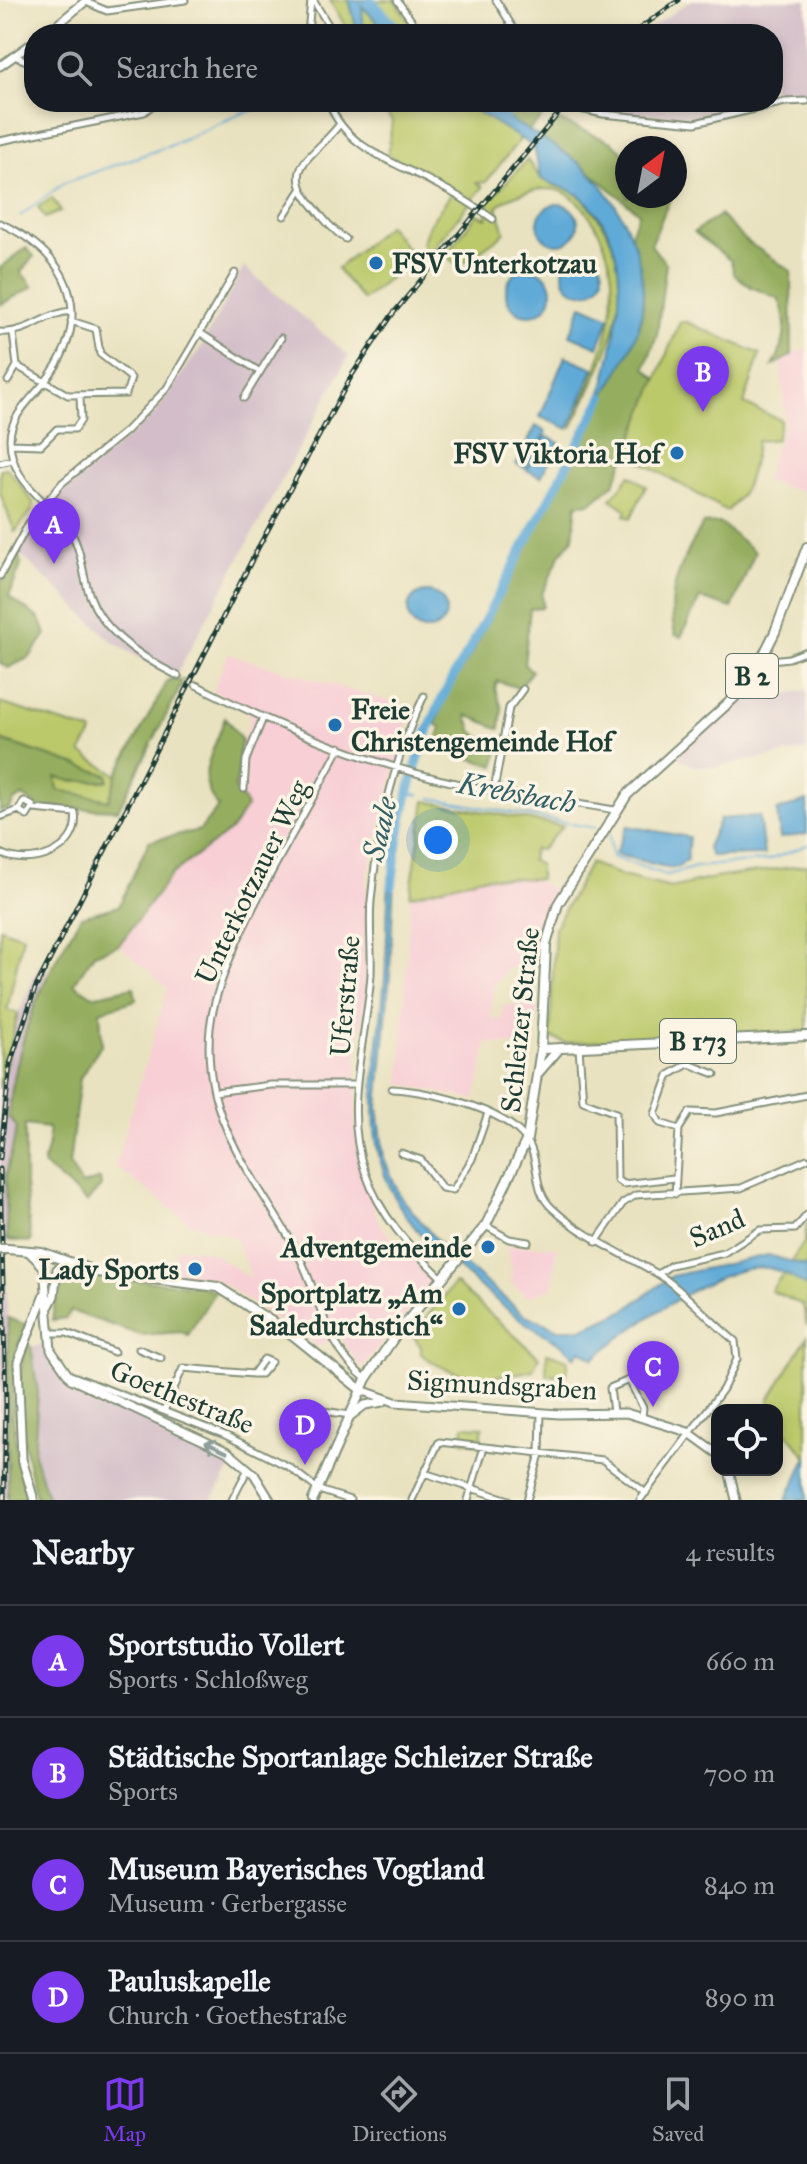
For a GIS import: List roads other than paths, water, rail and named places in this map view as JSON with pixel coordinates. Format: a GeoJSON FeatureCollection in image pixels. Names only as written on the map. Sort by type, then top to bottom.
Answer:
{"type":"FeatureCollection","features":[{"type":"Feature","properties":{"kind":"main road","name":"Schleizer Straße"},"geometry":{"type":"LineString","coordinates":[[527,1139],[539,1073],[546,945],[551,921],[565,891],[615,810],[649,772],[734,698],[762,661],[807,547]]}},
{"type":"Feature","properties":{"kind":"main road","name":"B 173"},"geometry":{"type":"LineString","coordinates":[[541,1049],[807,1036]]}},
{"type":"Feature","properties":{"kind":"main road"},"geometry":{"type":"LineString","coordinates":[[539,1073],[559,1049]]}},
{"type":"Feature","properties":{"kind":"main road","name":"B 2"},"geometry":{"type":"LineString","coordinates":[[313,1500],[366,1379],[395,1336],[486,1225],[527,1139]]}},
{"type":"Feature","properties":{"kind":"main road"},"geometry":{"type":"LineString","coordinates":[[4,1249],[23,1249],[97,1272],[182,1280],[223,1289],[283,1329],[361,1390]]}},
{"type":"Feature","properties":{"kind":"street"},"geometry":{"type":"LineString","coordinates":[[58,24],[86,1],[107,11],[185,0]]}},
{"type":"Feature","properties":{"kind":"street"},"geometry":{"type":"LineString","coordinates":[[309,24],[312,0]]}},
{"type":"Feature","properties":{"kind":"street"},"geometry":{"type":"LineString","coordinates":[[312,0],[328,24]]}},
{"type":"Feature","properties":{"kind":"street"},"geometry":{"type":"LineString","coordinates":[[397,0],[414,24]]}},
{"type":"Feature","properties":{"kind":"street"},"geometry":{"type":"LineString","coordinates":[[496,0],[511,24]]}},
{"type":"Feature","properties":{"kind":"street"},"geometry":{"type":"LineString","coordinates":[[0,66],[24,49]]}},
{"type":"Feature","properties":{"kind":"street"},"geometry":{"type":"LineString","coordinates":[[14,56],[24,60]]}},
{"type":"Feature","properties":{"kind":"street"},"geometry":{"type":"LineString","coordinates":[[783,102],[807,101]]}},
{"type":"Feature","properties":{"kind":"street"},"geometry":{"type":"LineString","coordinates":[[0,141],[144,112]]}},
{"type":"Feature","properties":{"kind":"street"},"geometry":{"type":"LineString","coordinates":[[333,112],[339,125],[361,144],[439,185],[493,219]]}},
{"type":"Feature","properties":{"kind":"street"},"geometry":{"type":"LineString","coordinates":[[610,112],[649,120],[695,123],[742,112]]}},
{"type":"Feature","properties":{"kind":"street"},"geometry":{"type":"LineString","coordinates":[[284,216],[300,191],[300,168],[339,125]]}},
{"type":"Feature","properties":{"kind":"street"},"geometry":{"type":"LineString","coordinates":[[300,191],[336,233],[346,239]]}},
{"type":"Feature","properties":{"kind":"street"},"geometry":{"type":"LineString","coordinates":[[0,223],[36,242],[59,266],[71,296],[72,311],[62,355],[20,411],[10,436],[12,460],[28,489],[68,528],[77,544],[90,596],[111,630],[178,676]]}},
{"type":"Feature","properties":{"kind":"street"},"geometry":{"type":"LineString","coordinates":[[0,576],[17,542],[44,504],[65,481],[126,431],[158,399],[202,334],[235,273]]}},
{"type":"Feature","properties":{"kind":"street"},"geometry":{"type":"LineString","coordinates":[[0,332],[25,331],[51,314],[72,311]]}},
{"type":"Feature","properties":{"kind":"street"},"geometry":{"type":"LineString","coordinates":[[17,366],[59,392],[80,397],[120,396],[130,390],[132,381],[128,373],[100,354],[93,327],[71,321]]}},
{"type":"Feature","properties":{"kind":"street"},"geometry":{"type":"LineString","coordinates":[[8,381],[17,366],[13,333]]}},
{"type":"Feature","properties":{"kind":"street"},"geometry":{"type":"LineString","coordinates":[[202,334],[260,372]]}},
{"type":"Feature","properties":{"kind":"street"},"geometry":{"type":"LineString","coordinates":[[244,398],[281,338]]}},
{"type":"Feature","properties":{"kind":"street"},"geometry":{"type":"LineString","coordinates":[[11,444],[41,445],[57,429],[75,429],[81,420],[80,397]]}},
{"type":"Feature","properties":{"kind":"street"},"geometry":{"type":"LineString","coordinates":[[1,435],[10,436]]}},
{"type":"Feature","properties":{"kind":"street"},"geometry":{"type":"LineString","coordinates":[[0,463],[12,460]]}},
{"type":"Feature","properties":{"kind":"street"},"geometry":{"type":"LineString","coordinates":[[762,661],[789,658],[807,651]]}},
{"type":"Feature","properties":{"kind":"street"},"geometry":{"type":"LineString","coordinates":[[196,685],[263,718],[429,776],[615,810]]}},
{"type":"Feature","properties":{"kind":"street"},"geometry":{"type":"LineString","coordinates":[[494,790],[508,710],[523,689]]}},
{"type":"Feature","properties":{"kind":"street","name":"Uferstraße"},"geometry":{"type":"LineString","coordinates":[[424,696],[380,841],[371,901],[371,975],[356,1085],[359,1151],[369,1183],[395,1228],[445,1276]]}},
{"type":"Feature","properties":{"kind":"street"},"geometry":{"type":"LineString","coordinates":[[244,789],[246,760],[263,718]]}},
{"type":"Feature","properties":{"kind":"street","name":"Unterkotzauer Weg"},"geometry":{"type":"LineString","coordinates":[[340,747],[262,896],[215,1002],[209,1042],[214,1092],[225,1126],[297,1252],[331,1338],[345,1359],[366,1379]]}},
{"type":"Feature","properties":{"kind":"street"},"geometry":{"type":"LineString","coordinates":[[0,817],[19,810],[24,801],[32,803],[34,809]]}},
{"type":"Feature","properties":{"kind":"street"},"geometry":{"type":"LineString","coordinates":[[19,810],[27,816],[34,809]]}},
{"type":"Feature","properties":{"kind":"street"},"geometry":{"type":"LineString","coordinates":[[0,853],[18,860],[47,856],[70,836],[75,827],[75,813],[34,809]]}},
{"type":"Feature","properties":{"kind":"street"},"geometry":{"type":"LineString","coordinates":[[689,1064],[692,1041]]}},
{"type":"Feature","properties":{"kind":"street"},"geometry":{"type":"LineString","coordinates":[[579,1048],[583,1101],[616,1113],[620,1183],[674,1178]]}},
{"type":"Feature","properties":{"kind":"street"},"geometry":{"type":"LineString","coordinates":[[679,1129],[660,1123],[655,1114],[669,1075],[689,1064],[715,1074]]}},
{"type":"Feature","properties":{"kind":"street"},"geometry":{"type":"LineString","coordinates":[[214,1092],[271,1085],[356,1085]]}},
{"type":"Feature","properties":{"kind":"street"},"geometry":{"type":"LineString","coordinates":[[392,1089],[488,1113],[511,1123],[527,1139]]}},
{"type":"Feature","properties":{"kind":"street"},"geometry":{"type":"LineString","coordinates":[[675,1194],[679,1129],[688,1114],[695,1111],[716,1113],[807,1095]]}},
{"type":"Feature","properties":{"kind":"street"},"geometry":{"type":"LineString","coordinates":[[401,1153],[421,1160],[442,1188],[453,1190],[472,1159],[488,1113]]}},
{"type":"Feature","properties":{"kind":"street","name":"Schleizer Straße"},"geometry":{"type":"LineString","coordinates":[[527,1139],[545,1201],[596,1242],[660,1275],[735,1341],[737,1359],[727,1383],[688,1432]]}},
{"type":"Feature","properties":{"kind":"street"},"geometry":{"type":"LineString","coordinates":[[596,1242],[629,1198],[645,1194],[741,1188],[807,1159]]}},
{"type":"Feature","properties":{"kind":"street","name":"Sand"},"geometry":{"type":"LineString","coordinates":[[660,1275],[671,1265],[724,1253],[760,1230],[795,1229],[807,1215]]}},
{"type":"Feature","properties":{"kind":"street"},"geometry":{"type":"LineString","coordinates":[[486,1225],[509,1239],[528,1242]]}},
{"type":"Feature","properties":{"kind":"street"},"geometry":{"type":"LineString","coordinates":[[23,1249],[41,1262],[51,1350],[67,1374],[75,1382],[228,1452],[248,1468],[270,1500]]}},
{"type":"Feature","properties":{"kind":"street"},"geometry":{"type":"LineString","coordinates":[[47,1308],[54,1296],[57,1269],[67,1262]]}},
{"type":"Feature","properties":{"kind":"street"},"geometry":{"type":"LineString","coordinates":[[34,1500],[21,1446],[18,1362],[46,1289]]}},
{"type":"Feature","properties":{"kind":"street"},"geometry":{"type":"LineString","coordinates":[[49,1333],[67,1333],[114,1352]]}},
{"type":"Feature","properties":{"kind":"street","name":"Goethestraße"},"geometry":{"type":"LineString","coordinates":[[139,1349],[161,1358]]}},
{"type":"Feature","properties":{"kind":"street"},"geometry":{"type":"LineString","coordinates":[[164,1411],[183,1368],[253,1374]]}},
{"type":"Feature","properties":{"kind":"street","name":"Goethestraße"},"geometry":{"type":"LineString","coordinates":[[67,1374],[276,1459],[319,1490],[350,1500]]}},
{"type":"Feature","properties":{"kind":"street"},"geometry":{"type":"LineString","coordinates":[[613,1412],[610,1388],[629,1380],[643,1408],[642,1417]]}},
{"type":"Feature","properties":{"kind":"street","name":"Sigmundsgraben"},"geometry":{"type":"LineString","coordinates":[[361,1390],[395,1402],[541,1413],[613,1412],[642,1417],[688,1432],[711,1449]]}},
{"type":"Feature","properties":{"kind":"street"},"geometry":{"type":"LineString","coordinates":[[304,1408],[349,1418],[365,1405],[395,1402]]}},
{"type":"Feature","properties":{"kind":"street"},"geometry":{"type":"LineString","coordinates":[[527,1500],[540,1454],[541,1413]]}},
{"type":"Feature","properties":{"kind":"street"},"geometry":{"type":"LineString","coordinates":[[640,1500],[688,1432]]}},
{"type":"Feature","properties":{"kind":"street"},"geometry":{"type":"LineString","coordinates":[[412,1500],[437,1442],[603,1460],[646,1493]]}},
{"type":"Feature","properties":{"kind":"street"},"geometry":{"type":"LineString","coordinates":[[468,1500],[484,1447]]}},
{"type":"Feature","properties":{"kind":"street"},"geometry":{"type":"LineString","coordinates":[[232,1500],[248,1468]]}},
{"type":"Feature","properties":{"kind":"street"},"geometry":{"type":"LineString","coordinates":[[424,1473],[509,1500]]}},
{"type":"Feature","properties":{"kind":"street"},"geometry":{"type":"LineString","coordinates":[[730,1476],[736,1500]]}},
{"type":"Feature","properties":{"kind":"water"},"geometry":{"type":"Polygon","coordinates":[[[349,0],[371,0],[393,24],[379,24],[362,6],[363,24],[355,24],[349,0]]]}},
{"type":"Feature","properties":{"kind":"water"},"geometry":{"type":"Polygon","coordinates":[[[478,112],[496,112],[579,163],[608,195],[630,235],[642,279],[640,322],[628,354],[599,405],[619,295],[618,268],[612,241],[600,217],[580,196],[541,179],[534,147],[478,112]]]}},
{"type":"Feature","properties":{"kind":"water"},"geometry":{"type":"Polygon","coordinates":[[[558,204],[572,210],[578,224],[572,238],[558,244],[544,238],[538,224],[544,210],[558,204]]]}},
{"type":"Feature","properties":{"kind":"water"},"geometry":{"type":"Polygon","coordinates":[[[583,253],[597,259],[603,273],[597,287],[583,293],[569,287],[563,273],[569,259],[583,253]]]}},
{"type":"Feature","properties":{"kind":"water"},"geometry":{"type":"Polygon","coordinates":[[[529,269],[546,275],[552,292],[546,309],[529,315],[512,309],[506,292],[512,275],[529,269]]]}},
{"type":"Feature","properties":{"kind":"water"},"geometry":{"type":"Polygon","coordinates":[[[582,305],[610,317],[598,347],[570,335],[582,305]]]}},
{"type":"Feature","properties":{"kind":"water"},"geometry":{"type":"Polygon","coordinates":[[[565,356],[594,368],[569,429],[540,417],[565,356]]]}},
{"type":"Feature","properties":{"kind":"water"},"geometry":{"type":"Polygon","coordinates":[[[536,426],[546,432],[526,469],[516,464],[536,426]]]}},
{"type":"Feature","properties":{"kind":"water"},"geometry":{"type":"Polygon","coordinates":[[[546,436],[559,443],[541,477],[527,470],[546,436]]]}},
{"type":"Feature","properties":{"kind":"water"},"geometry":{"type":"Polygon","coordinates":[[[427,592],[441,597],[446,611],[441,625],[427,630],[413,625],[408,611],[413,597],[427,592]]]}},
{"type":"Feature","properties":{"kind":"water"},"geometry":{"type":"Polygon","coordinates":[[[807,801],[807,834],[780,838],[777,811],[807,801]]]}},
{"type":"Feature","properties":{"kind":"water"},"geometry":{"type":"Polygon","coordinates":[[[759,816],[764,855],[711,856],[707,847],[720,819],[759,816]]]}},
{"type":"Feature","properties":{"kind":"water"},"geometry":{"type":"Polygon","coordinates":[[[627,826],[689,837],[687,860],[678,867],[669,868],[615,854],[627,826]]]}},
{"type":"Feature","properties":{"kind":"water"},"geometry":{"type":"Polygon","coordinates":[[[390,874],[394,875],[390,973],[378,1107],[384,1159],[400,1196],[437,1241],[523,1314],[558,1329],[581,1329],[624,1311],[672,1276],[768,1255],[807,1266],[807,1287],[784,1273],[768,1268],[726,1275],[651,1315],[594,1359],[581,1350],[575,1357],[564,1346],[504,1307],[441,1254],[412,1224],[392,1192],[380,1159],[375,1126],[374,1091],[385,978],[390,874]]]}},
{"type":"Feature","properties":{"kind":"water"},"geometry":{"type":"Polygon","coordinates":[[[807,1457],[807,1499],[786,1500],[807,1457]]]}},
{"type":"Feature","properties":{"kind":"waterway","name":"Saale"},"geometry":{"type":"LineString","coordinates":[[371,0],[394,24]]}},
{"type":"Feature","properties":{"kind":"waterway"},"geometry":{"type":"LineString","coordinates":[[20,216],[64,183],[172,145],[246,112]]}},
{"type":"Feature","properties":{"kind":"waterway","name":"Saale"},"geometry":{"type":"LineString","coordinates":[[495,112],[505,118]]}},
{"type":"Feature","properties":{"kind":"waterway","name":"Saale"},"geometry":{"type":"LineString","coordinates":[[392,886],[401,825],[416,764],[439,706],[603,397]]}},
{"type":"Feature","properties":{"kind":"waterway","name":"Krebsbach"},"geometry":{"type":"LineString","coordinates":[[410,793],[419,795]]}},
{"type":"Feature","properties":{"kind":"waterway","name":"Krebsbach"},"geometry":{"type":"LineString","coordinates":[[431,798],[595,828]]}},
{"type":"Feature","properties":{"kind":"waterway","name":"Krebsbach"},"geometry":{"type":"LineString","coordinates":[[609,834],[612,857],[667,875],[696,867],[769,860],[807,845]]}},
{"type":"Feature","properties":{"kind":"tunnel"},"geometry":{"type":"LineString","coordinates":[[178,676],[196,685]]}},
{"type":"Feature","properties":{"kind":"railway"},"geometry":{"type":"LineString","coordinates":[[646,24],[679,0]]}},
{"type":"Feature","properties":{"kind":"railway"},"geometry":{"type":"LineString","coordinates":[[0,1158],[10,1064],[35,989],[258,548],[352,375],[392,315],[560,112]]}},
{"type":"Feature","properties":{"kind":"railway"},"geometry":{"type":"LineString","coordinates":[[0,1169],[6,1404],[4,1500]]}},
{"type":"Feature","properties":{"kind":"place","name":"FSV Unterkotzau"},"geometry":{"type":"Point","coordinates":[376,263]}},
{"type":"Feature","properties":{"kind":"place","name":"Städtische Sportanlage Schleizer Straße"},"geometry":{"type":"Point","coordinates":[703,412]}},
{"type":"Feature","properties":{"kind":"place","name":"FSV Viktoria Hof"},"geometry":{"type":"Point","coordinates":[677,453]}},
{"type":"Feature","properties":{"kind":"place","name":"Sportstudio Vollert"},"geometry":{"type":"Point","coordinates":[54,564]}},
{"type":"Feature","properties":{"kind":"place","name":"Freie Christengemeinde Hof"},"geometry":{"type":"Point","coordinates":[335,725]}},
{"type":"Feature","properties":{"kind":"place","name":"Adventgemeinde"},"geometry":{"type":"Point","coordinates":[488,1247]}},
{"type":"Feature","properties":{"kind":"place","name":"Lady Sports"},"geometry":{"type":"Point","coordinates":[195,1269]}},
{"type":"Feature","properties":{"kind":"place","name":"Sportplatz „Am Saaledurchstich“"},"geometry":{"type":"Point","coordinates":[459,1309]}},
{"type":"Feature","properties":{"kind":"place","name":"Museum Bayerisches Vogtland"},"geometry":{"type":"Point","coordinates":[653,1407]}},
{"type":"Feature","properties":{"kind":"place","name":"Pauluskapelle"},"geometry":{"type":"Point","coordinates":[305,1465]}}]}
